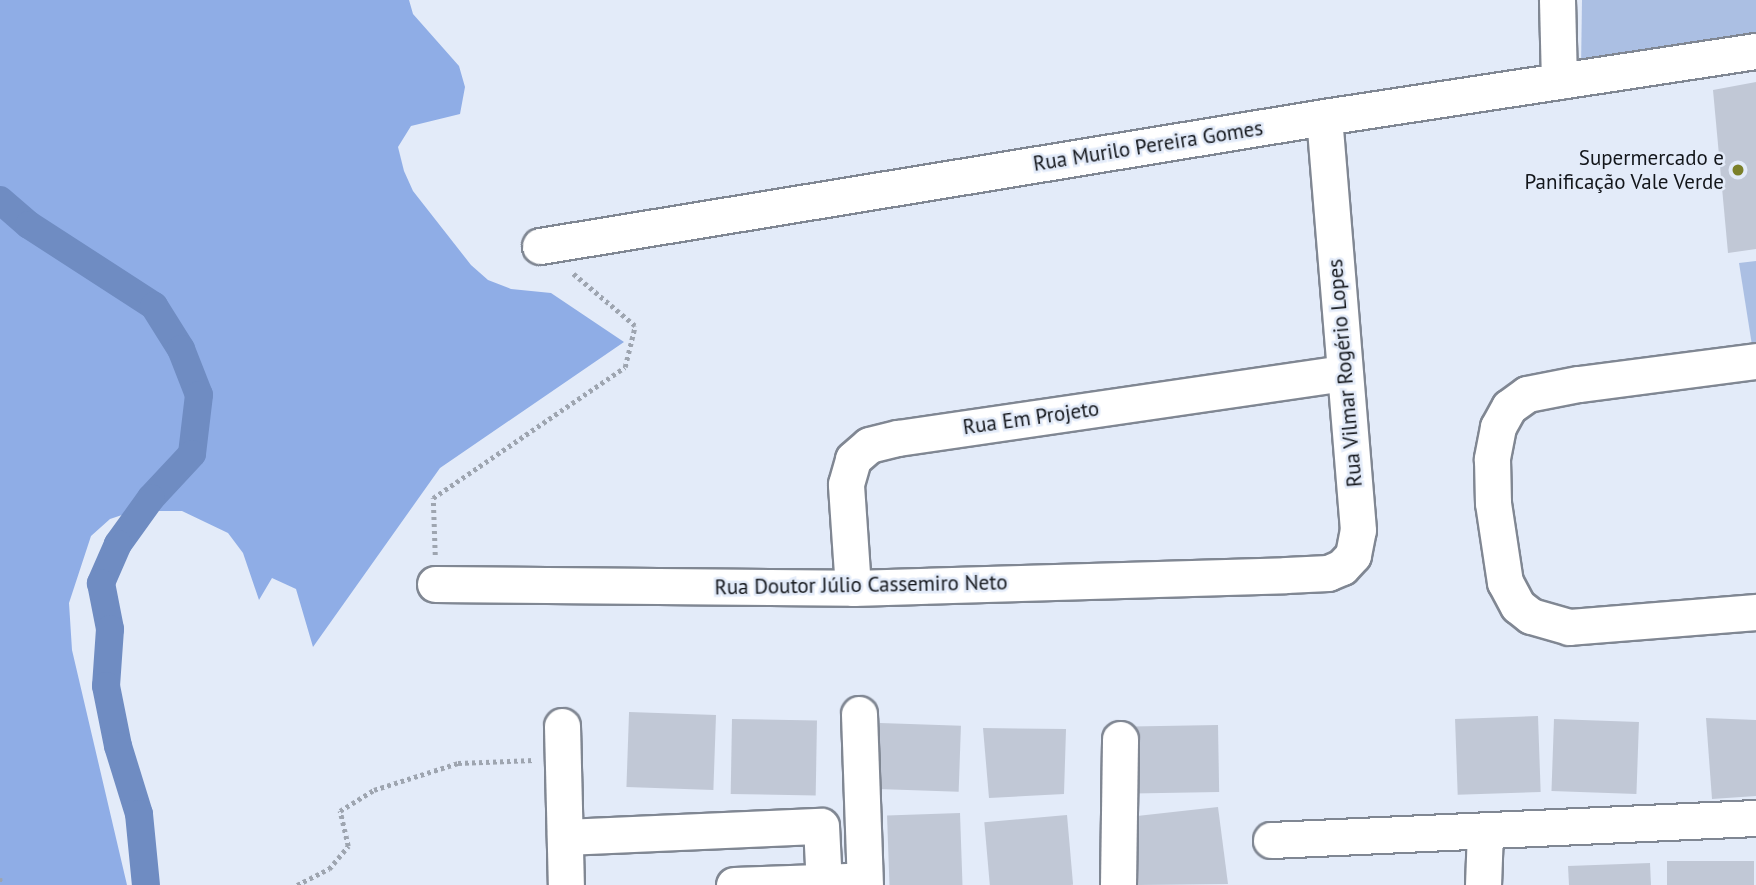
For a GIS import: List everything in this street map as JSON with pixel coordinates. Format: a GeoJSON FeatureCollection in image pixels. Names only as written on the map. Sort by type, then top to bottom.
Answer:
{"type":"FeatureCollection","features":[{"type":"Feature","properties":{"kind":"street"},"geometry":{"type":"LineString","coordinates":[[1557,0],[1559,80]]}},
{"type":"Feature","properties":{"kind":"street","name":"Rua Murilo Pereira Gomes"},"geometry":{"type":"LineString","coordinates":[[540,246],[1324,117],[1756,51]]}},
{"type":"Feature","properties":{"kind":"street","name":"Rua Vilmar Rogério Lopes"},"geometry":{"type":"LineString","coordinates":[[1286,575],[1328,573],[1342,567],[1353,555],[1358,530],[1324,117]]}},
{"type":"Feature","properties":{"kind":"street"},"geometry":{"type":"LineString","coordinates":[[1756,361],[1578,384],[1527,394],[1509,407],[1498,428],[1492,459],[1493,503],[1505,582],[1518,606],[1543,621],[1569,627],[1756,612]]}},
{"type":"Feature","properties":{"kind":"street","name":"Rua Em Projeto"},"geometry":{"type":"LineString","coordinates":[[853,588],[846,484],[853,459],[869,445],[898,438],[1344,373]]}},
{"type":"Feature","properties":{"kind":"street","name":"Rua Doutor Júlio Cassemiro Neto"},"geometry":{"type":"LineString","coordinates":[[435,584],[853,588],[1286,575]]}},
{"type":"Feature","properties":{"kind":"street"},"geometry":{"type":"LineString","coordinates":[[734,885],[864,883],[859,714]]}},
{"type":"Feature","properties":{"kind":"street"},"geometry":{"type":"LineString","coordinates":[[1118,885],[1120,738]]}},
{"type":"Feature","properties":{"kind":"street"},"geometry":{"type":"LineString","coordinates":[[563,742],[566,885]]}},
{"type":"Feature","properties":{"kind":"street"},"geometry":{"type":"LineString","coordinates":[[1271,840],[1756,818]]}},
{"type":"Feature","properties":{"kind":"street"},"geometry":{"type":"LineString","coordinates":[[565,837],[862,824]]}},
{"type":"Feature","properties":{"kind":"street"},"geometry":{"type":"LineString","coordinates":[[821,826],[824,883]]}},
{"type":"Feature","properties":{"kind":"street"},"geometry":{"type":"LineString","coordinates":[[1483,885],[1485,831]]}},
{"type":"Feature","properties":{"kind":"path"},"geometry":{"type":"LineString","coordinates":[[435,584],[433,498],[625,367],[635,326],[540,246]]}},
{"type":"Feature","properties":{"kind":"path"},"geometry":{"type":"LineString","coordinates":[[297,885],[329,869],[348,846],[340,811],[374,790],[458,763],[563,742]]}},
{"type":"Feature","properties":{"kind":"path"},"geometry":{"type":"LineString","coordinates":[[0,878],[1,885]]}},
{"type":"Feature","properties":{"kind":"shaded area"},"geometry":{"type":"Polygon","coordinates":[[[0,0],[409,0],[413,14],[459,66],[465,87],[460,114],[411,126],[398,147],[413,191],[471,265],[488,280],[511,289],[551,293],[624,342],[440,468],[313,647],[296,589],[272,578],[259,600],[243,553],[228,533],[182,511],[134,511],[110,519],[91,536],[69,603],[72,650],[127,885],[0,885],[0,0]]]}},
{"type":"Feature","properties":{"kind":"shaded area"},"geometry":{"type":"Polygon","coordinates":[[[1582,0],[1756,0],[1756,47],[1581,70],[1582,0]]]}},
{"type":"Feature","properties":{"kind":"shaded area"},"geometry":{"type":"Polygon","coordinates":[[[1756,261],[1756,358],[1754,358],[1739,263],[1756,261]]]}},
{"type":"Feature","properties":{"kind":"building","name":"Supermercado e Panificação Vale Verde"},"geometry":{"type":"Polygon","coordinates":[[[1756,82],[1756,249],[1728,253],[1713,90],[1756,82]]]}},
{"type":"Feature","properties":{"kind":"building"},"geometry":{"type":"Polygon","coordinates":[[[629,712],[716,715],[713,790],[626,787],[629,712]]]}},
{"type":"Feature","properties":{"kind":"building"},"geometry":{"type":"Polygon","coordinates":[[[1538,716],[1541,792],[1458,795],[1455,719],[1538,716]]]}},
{"type":"Feature","properties":{"kind":"building"},"geometry":{"type":"Polygon","coordinates":[[[1706,718],[1756,720],[1756,796],[1712,799],[1706,718]]]}},
{"type":"Feature","properties":{"kind":"building"},"geometry":{"type":"Polygon","coordinates":[[[732,719],[817,720],[816,795],[731,794],[732,719]]]}},
{"type":"Feature","properties":{"kind":"building"},"geometry":{"type":"Polygon","coordinates":[[[1554,719],[1639,722],[1636,794],[1551,791],[1554,719]]]}},
{"type":"Feature","properties":{"kind":"building"},"geometry":{"type":"Polygon","coordinates":[[[880,723],[961,726],[959,792],[878,789],[880,723]]]}},
{"type":"Feature","properties":{"kind":"building"},"geometry":{"type":"Polygon","coordinates":[[[1218,725],[1219,792],[1133,793],[1132,727],[1218,725]]]}},
{"type":"Feature","properties":{"kind":"building"},"geometry":{"type":"Polygon","coordinates":[[[983,728],[1066,729],[1064,794],[989,798],[983,728]]]}},
{"type":"Feature","properties":{"kind":"building"},"geometry":{"type":"Polygon","coordinates":[[[1218,807],[1228,884],[1137,885],[1137,816],[1218,807]]]}},
{"type":"Feature","properties":{"kind":"building"},"geometry":{"type":"Polygon","coordinates":[[[960,813],[963,885],[889,885],[887,816],[960,813]]]}},
{"type":"Feature","properties":{"kind":"building"},"geometry":{"type":"Polygon","coordinates":[[[1067,815],[1073,885],[990,885],[984,822],[1067,815]]]}},
{"type":"Feature","properties":{"kind":"building"},"geometry":{"type":"Polygon","coordinates":[[[1667,861],[1754,861],[1754,885],[1667,885],[1667,861]]]}},
{"type":"Feature","properties":{"kind":"building"},"geometry":{"type":"Polygon","coordinates":[[[1650,863],[1651,885],[1569,885],[1568,866],[1650,863]]]}},
{"type":"Feature","properties":{"kind":"waterway"},"geometry":{"type":"LineString","coordinates":[[0,200],[29,225],[154,306],[181,349],[199,395],[192,454],[151,498],[118,544],[101,583],[110,629],[106,686],[118,746],[139,814],[146,885]]}},
{"type":"Feature","properties":{"kind":"place","name":"Supermercado e Panificação Vale Verde"},"geometry":{"type":"Point","coordinates":[1738,170]}}]}
